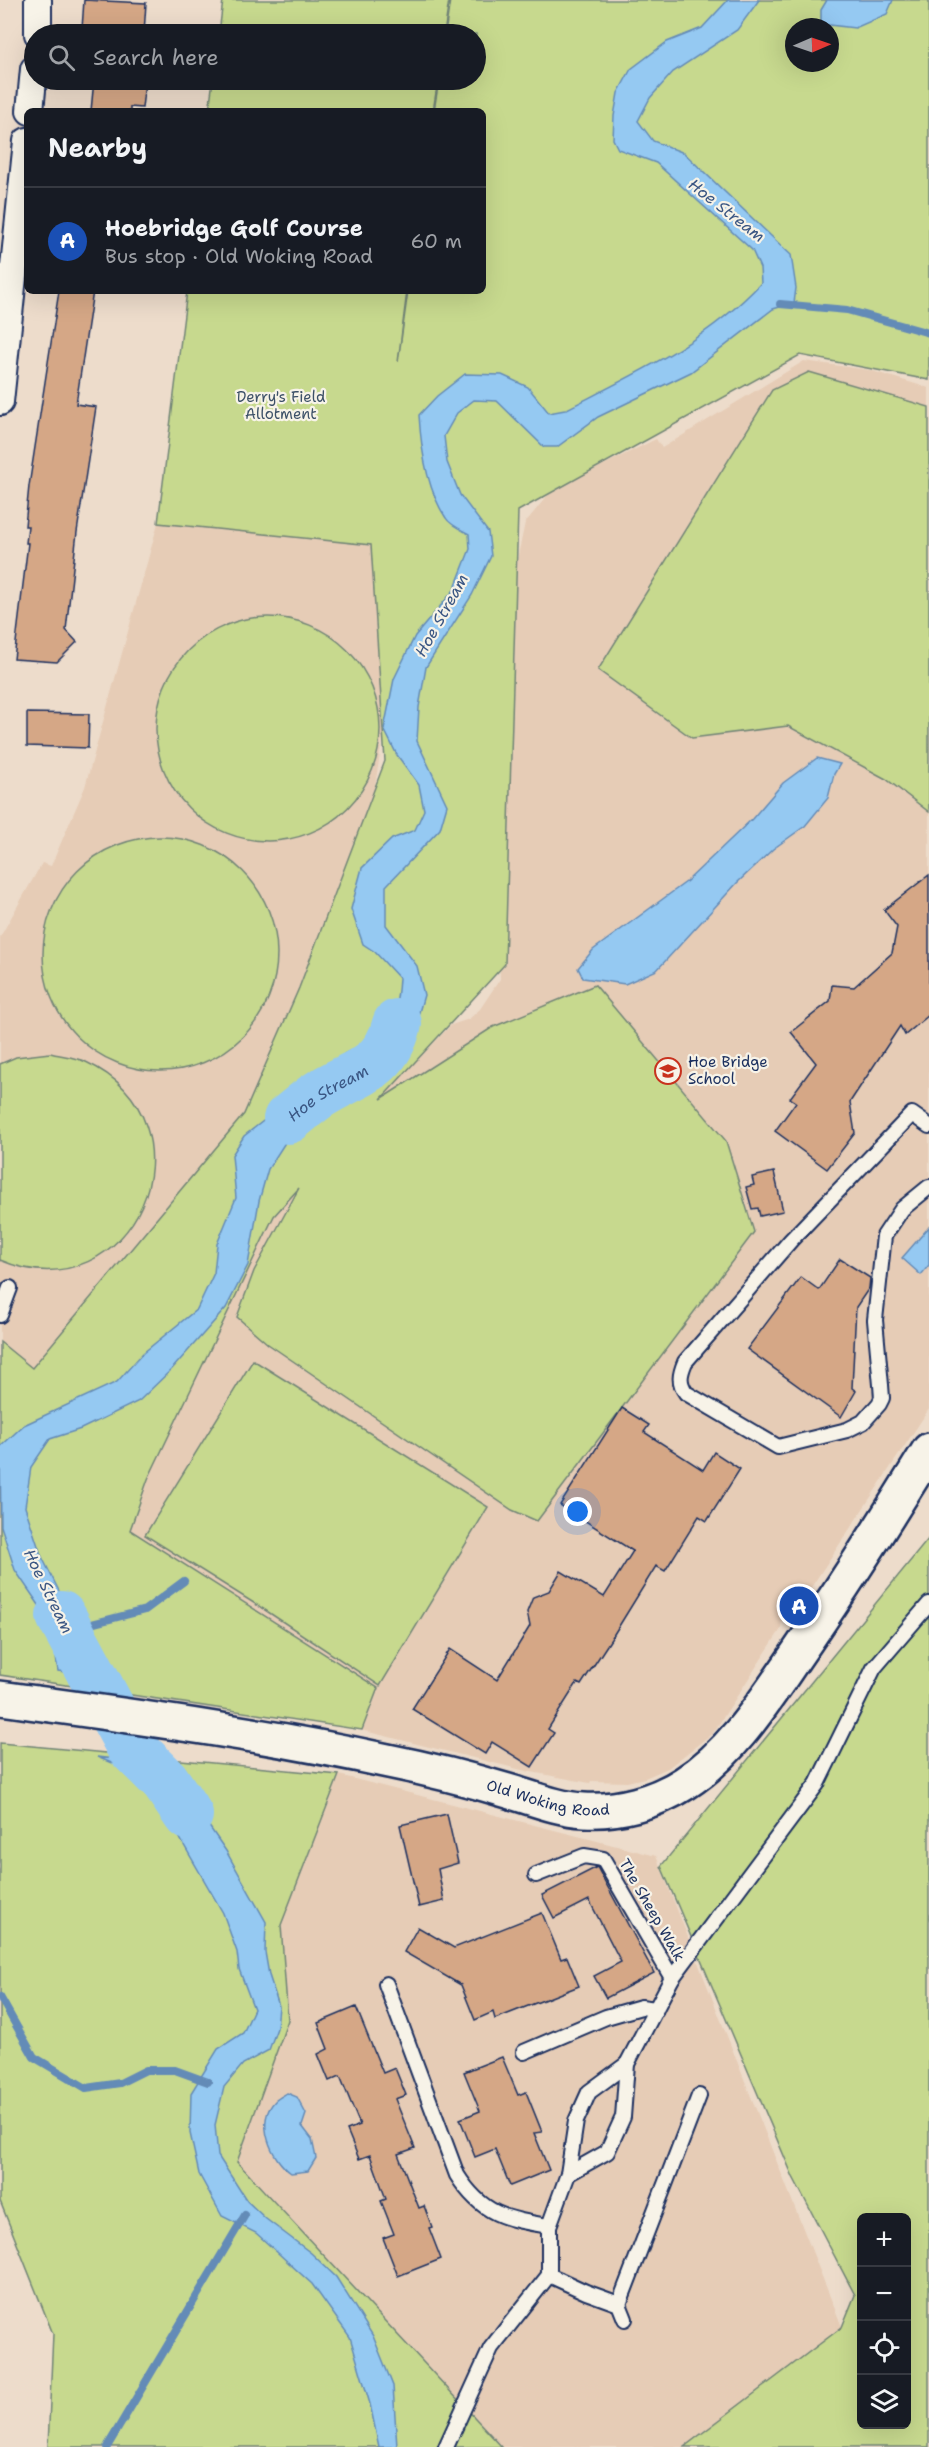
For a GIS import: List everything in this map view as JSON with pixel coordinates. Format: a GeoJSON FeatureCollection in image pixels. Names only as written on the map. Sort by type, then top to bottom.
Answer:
{"type":"FeatureCollection","features":[{"type":"Feature","properties":{"kind":"main road","name":"Old Woking Road"},"geometry":{"type":"LineString","coordinates":[[0,1698],[220,1729],[343,1751],[451,1774],[579,1810],[605,1811],[629,1806],[660,1796],[683,1785],[704,1770],[734,1740],[852,1574],[929,1449]]}},
{"type":"Feature","properties":{"kind":"street"},"geometry":{"type":"LineString","coordinates":[[38,24],[39,0]]}},
{"type":"Feature","properties":{"kind":"street"},"geometry":{"type":"LineString","coordinates":[[30,108],[32,90]]}},
{"type":"Feature","properties":{"kind":"street"},"geometry":{"type":"LineString","coordinates":[[0,402],[24,170]]}},
{"type":"Feature","properties":{"kind":"lane"},"geometry":{"type":"LineString","coordinates":[[929,1126],[912,1114],[791,1240],[685,1362],[680,1376],[686,1393],[778,1447],[847,1430],[863,1422],[874,1412],[882,1398],[875,1320],[884,1236],[902,1209],[929,1187]]}},
{"type":"Feature","properties":{"kind":"lane"},"geometry":{"type":"LineString","coordinates":[[0,1315],[10,1288]]}},
{"type":"Feature","properties":{"kind":"lane"},"geometry":{"type":"LineString","coordinates":[[568,2174],[607,2152],[623,2117],[627,2064],[672,1978],[817,1784],[874,1668],[929,1604]]}},
{"type":"Feature","properties":{"kind":"lane","name":"The Sheep Walk"},"geometry":{"type":"LineString","coordinates":[[536,1875],[584,1856],[603,1858],[672,1978]]}},
{"type":"Feature","properties":{"kind":"lane"},"geometry":{"type":"LineString","coordinates":[[386,1984],[458,2175],[469,2193],[487,2210],[513,2220],[549,2226]]}},
{"type":"Feature","properties":{"kind":"lane"},"geometry":{"type":"LineString","coordinates":[[524,2052],[606,2017],[641,2007],[656,2009]]}},
{"type":"Feature","properties":{"kind":"lane"},"geometry":{"type":"LineString","coordinates":[[446,2447],[491,2348],[549,2275],[549,2226],[568,2174],[576,2121],[589,2092],[627,2064]]}},
{"type":"Feature","properties":{"kind":"lane"},"geometry":{"type":"LineString","coordinates":[[625,2319],[619,2304],[699,2096]]}},
{"type":"Feature","properties":{"kind":"lane"},"geometry":{"type":"LineString","coordinates":[[549,2275],[619,2304]]}},
{"type":"Feature","properties":{"kind":"shaded area","name":"Hoe Bridge School"},"geometry":{"type":"Polygon","coordinates":[[[804,361],[869,370],[929,388],[929,1409],[810,1589],[803,1585],[782,1615],[781,1629],[713,1733],[668,1768],[645,1778],[627,1782],[591,1781],[590,1783],[526,1771],[107,1667],[0,1661],[0,937],[42,863],[51,866],[85,787],[158,523],[371,545],[446,545],[384,729],[362,868],[374,1105],[451,1025],[469,1019],[480,1009],[500,979],[490,685],[525,523],[552,490],[656,439],[662,448],[804,361]]]}},
{"type":"Feature","properties":{"kind":"shaded area"},"geometry":{"type":"Polygon","coordinates":[[[339,1775],[656,1856],[842,2327],[684,2447],[502,2447],[236,2162],[288,2020],[281,1925],[339,1775]]]}},
{"type":"Feature","properties":{"kind":"green space"},"geometry":{"type":"Polygon","coordinates":[[[223,0],[449,0],[445,24],[220,24],[223,0]]]}},
{"type":"Feature","properties":{"kind":"green space","name":"Derry's Field Allotment"},"geometry":{"type":"Polygon","coordinates":[[[450,0],[929,0],[929,380],[800,355],[518,511],[505,964],[381,1099],[493,1027],[595,985],[726,1141],[754,1232],[537,1521],[512,1510],[268,1344],[237,1317],[254,1271],[299,1188],[274,1216],[148,1479],[130,1530],[378,1688],[362,1730],[0,1675],[0,1342],[32,1368],[244,1114],[299,988],[385,761],[371,545],[158,523],[187,294],[407,294],[398,362],[408,294],[486,294],[486,108],[434,108],[437,90],[486,90],[486,24],[446,24],[450,0]]]}},
{"type":"Feature","properties":{"kind":"green space"},"geometry":{"type":"Polygon","coordinates":[[[212,90],[436,90],[433,108],[209,108],[212,90]]]}},
{"type":"Feature","properties":{"kind":"green space"},"geometry":{"type":"Polygon","coordinates":[[[809,372],[929,407],[929,812],[886,779],[788,726],[692,738],[598,670],[772,390],[809,372]]]}},
{"type":"Feature","properties":{"kind":"green space"},"geometry":{"type":"Polygon","coordinates":[[[268,617],[290,619],[321,630],[347,650],[367,676],[378,707],[380,729],[378,751],[367,782],[347,808],[321,828],[290,839],[268,841],[246,839],[215,828],[189,808],[169,782],[158,751],[156,729],[158,707],[169,676],[189,650],[215,630],[246,619],[268,617]]]}},
{"type":"Feature","properties":{"kind":"green space"},"geometry":{"type":"Polygon","coordinates":[[[149,837],[171,837],[205,846],[225,857],[243,871],[257,889],[268,909],[275,931],[277,954],[275,977],[268,999],[257,1019],[243,1037],[215,1057],[194,1066],[171,1071],[149,1071],[126,1066],[105,1057],[86,1045],[69,1028],[48,988],[43,965],[43,943],[48,920],[57,899],[69,880],[86,863],[126,842],[149,837]]]}},
{"type":"Feature","properties":{"kind":"green space"},"geometry":{"type":"Polygon","coordinates":[[[50,1053],[86,1062],[125,1090],[147,1127],[151,1166],[142,1205],[120,1238],[88,1262],[47,1270],[0,1260],[0,1064],[16,1057],[50,1053]]]}},
{"type":"Feature","properties":{"kind":"green space"},"geometry":{"type":"Polygon","coordinates":[[[253,1360],[488,1507],[380,1686],[145,1535],[253,1360]]]}},
{"type":"Feature","properties":{"kind":"green space"},"geometry":{"type":"Polygon","coordinates":[[[929,1538],[929,2447],[684,2447],[842,2327],[855,2295],[793,2177],[661,1866],[929,1538]]]}},
{"type":"Feature","properties":{"kind":"green space"},"geometry":{"type":"Polygon","coordinates":[[[0,1743],[339,1775],[281,1925],[288,2020],[237,2162],[502,2447],[48,2447],[53,2334],[0,2201],[0,1743]]]}},
{"type":"Feature","properties":{"kind":"water"},"geometry":{"type":"Polygon","coordinates":[[[728,0],[759,0],[737,30],[673,72],[650,98],[638,121],[653,141],[684,153],[791,255],[796,288],[794,303],[773,309],[691,372],[598,417],[557,447],[544,447],[497,401],[474,400],[457,413],[444,436],[447,462],[460,495],[488,532],[491,556],[472,595],[426,667],[419,707],[417,741],[447,805],[440,829],[386,886],[386,925],[417,966],[424,995],[412,1037],[394,1065],[364,1088],[344,1054],[370,1040],[386,1027],[395,1008],[399,978],[375,952],[363,944],[351,909],[362,868],[392,839],[415,830],[424,810],[419,785],[397,755],[384,729],[394,679],[415,636],[454,590],[470,549],[469,534],[448,521],[434,495],[423,455],[419,415],[437,396],[465,374],[502,375],[528,387],[549,413],[565,410],[643,370],[693,340],[740,304],[761,283],[760,268],[752,250],[656,163],[618,149],[613,139],[618,93],[631,69],[667,42],[702,28],[728,0]]]}},
{"type":"Feature","properties":{"kind":"water"},"geometry":{"type":"Polygon","coordinates":[[[827,0],[893,0],[887,14],[855,28],[839,26],[839,18],[821,18],[821,10],[827,0]]]}},
{"type":"Feature","properties":{"kind":"water"},"geometry":{"type":"Polygon","coordinates":[[[817,758],[840,764],[834,774],[828,798],[805,826],[773,849],[737,883],[657,970],[625,984],[583,978],[578,968],[593,950],[686,882],[752,819],[783,783],[817,758]]]}},
{"type":"Feature","properties":{"kind":"water"},"geometry":{"type":"Polygon","coordinates":[[[335,1065],[351,1094],[336,1099],[286,1141],[268,1169],[259,1201],[248,1265],[226,1308],[172,1369],[139,1401],[81,1429],[50,1439],[31,1467],[25,1507],[41,1555],[70,1613],[109,1677],[58,1671],[52,1630],[39,1605],[15,1570],[1,1526],[0,1447],[24,1425],[117,1382],[143,1353],[197,1309],[214,1273],[217,1244],[236,1198],[232,1155],[244,1136],[335,1065]]]}},
{"type":"Feature","properties":{"kind":"water"},"geometry":{"type":"Polygon","coordinates":[[[929,1227],[929,1265],[921,1275],[902,1258],[929,1227]]]}},
{"type":"Feature","properties":{"kind":"water"},"geometry":{"type":"Polygon","coordinates":[[[97,1757],[167,1765],[226,1851],[266,1922],[265,1952],[269,1975],[279,2006],[277,2028],[269,2050],[243,2064],[224,2087],[215,2125],[218,2156],[247,2201],[266,2219],[311,2253],[336,2277],[373,2336],[393,2386],[397,2447],[379,2447],[370,2404],[350,2337],[312,2284],[256,2233],[222,2216],[199,2174],[190,2133],[191,2093],[218,2049],[243,2033],[254,2009],[239,1969],[237,1952],[223,1913],[170,1821],[139,1774],[97,1757]]]}},
{"type":"Feature","properties":{"kind":"water"},"geometry":{"type":"Polygon","coordinates":[[[287,2093],[297,2097],[306,2114],[302,2126],[312,2139],[316,2158],[308,2171],[291,2173],[277,2159],[268,2140],[266,2119],[269,2110],[275,2101],[287,2093]]]}},
{"type":"Feature","properties":{"kind":"building"},"geometry":{"type":"Polygon","coordinates":[[[84,0],[146,3],[145,24],[82,24],[84,0]]]}},
{"type":"Feature","properties":{"kind":"building"},"geometry":{"type":"Polygon","coordinates":[[[93,90],[144,90],[142,108],[91,108],[93,90]]]}},
{"type":"Feature","properties":{"kind":"building"},"geometry":{"type":"Polygon","coordinates":[[[59,294],[93,294],[76,404],[96,407],[77,532],[66,630],[77,642],[57,662],[14,659],[28,543],[26,543],[28,526],[25,526],[59,294]]]}},
{"type":"Feature","properties":{"kind":"building"},"geometry":{"type":"Polygon","coordinates":[[[27,713],[89,714],[88,748],[27,746],[27,713]]]}},
{"type":"Feature","properties":{"kind":"building"},"geometry":{"type":"Polygon","coordinates":[[[929,875],[929,1015],[905,1035],[900,1026],[850,1102],[855,1133],[827,1169],[775,1131],[796,1102],[790,1098],[816,1063],[791,1032],[830,1001],[832,985],[854,987],[892,953],[897,927],[884,910],[929,875]]]}},
{"type":"Feature","properties":{"kind":"building"},"geometry":{"type":"Polygon","coordinates":[[[774,1172],[783,1211],[760,1216],[758,1208],[752,1209],[746,1187],[754,1185],[752,1177],[774,1172]]]}},
{"type":"Feature","properties":{"kind":"building"},"geometry":{"type":"Polygon","coordinates":[[[840,1259],[870,1278],[869,1288],[856,1307],[852,1388],[856,1391],[841,1417],[747,1349],[801,1277],[819,1290],[840,1259]]]}},
{"type":"Feature","properties":{"kind":"building"},"geometry":{"type":"Polygon","coordinates":[[[622,1408],[649,1425],[644,1432],[703,1470],[714,1452],[740,1469],[707,1521],[699,1516],[665,1571],[656,1566],[581,1685],[577,1683],[548,1729],[554,1733],[532,1767],[492,1742],[485,1754],[412,1709],[450,1649],[497,1680],[530,1626],[527,1612],[533,1597],[549,1591],[561,1571],[604,1597],[633,1551],[560,1505],[622,1408]]]}},
{"type":"Feature","properties":{"kind":"building"},"geometry":{"type":"Polygon","coordinates":[[[447,1814],[458,1863],[438,1869],[444,1901],[419,1907],[400,1825],[447,1814]]]}},
{"type":"Feature","properties":{"kind":"building"},"geometry":{"type":"Polygon","coordinates":[[[597,1867],[654,1973],[606,1998],[594,1976],[621,1962],[589,1900],[554,1918],[542,1895],[597,1867]]]}},
{"type":"Feature","properties":{"kind":"building"},"geometry":{"type":"Polygon","coordinates":[[[542,1913],[561,1959],[567,1957],[579,1986],[495,2019],[493,2012],[475,2020],[461,1985],[404,1952],[418,1927],[454,1948],[542,1913]]]}},
{"type":"Feature","properties":{"kind":"building"},"geometry":{"type":"Polygon","coordinates":[[[356,2007],[383,2073],[395,2068],[406,2095],[395,2099],[415,2148],[398,2154],[419,2208],[424,2206],[432,2227],[429,2228],[441,2259],[398,2276],[383,2238],[394,2234],[381,2201],[386,2199],[370,2155],[359,2159],[347,2130],[360,2125],[340,2076],[329,2081],[318,2054],[328,2049],[318,2023],[356,2007]]]}},
{"type":"Feature","properties":{"kind":"building"},"geometry":{"type":"Polygon","coordinates":[[[502,2057],[518,2095],[526,2092],[542,2132],[534,2133],[549,2170],[510,2186],[495,2149],[475,2157],[460,2119],[480,2111],[464,2072],[502,2057]]]}},
{"type":"Feature","properties":{"kind":"waterway"},"geometry":{"type":"LineString","coordinates":[[780,304],[847,310],[929,333]]}},
{"type":"Feature","properties":{"kind":"waterway","name":"Hoe Stream"},"geometry":{"type":"LineString","coordinates":[[288,1119],[317,1096],[376,1062],[392,1040],[397,1024]]}},
{"type":"Feature","properties":{"kind":"waterway"},"geometry":{"type":"LineString","coordinates":[[68,1630],[145,1610],[184,1581]]}},
{"type":"Feature","properties":{"kind":"waterway","name":"Hoe Stream"},"geometry":{"type":"LineString","coordinates":[[61,1616],[131,1747],[165,1781],[188,1815]]}},
{"type":"Feature","properties":{"kind":"waterway"},"geometry":{"type":"LineString","coordinates":[[0,1997],[34,2057],[86,2088],[120,2083],[146,2070],[175,2070],[208,2082]]}},
{"type":"Feature","properties":{"kind":"waterway"},"geometry":{"type":"LineString","coordinates":[[107,2447],[245,2215]]}},
{"type":"Feature","properties":{"kind":"place","name":"Hoe Bridge School"},"geometry":{"type":"Point","coordinates":[668,1071]}},
{"type":"Feature","properties":{"kind":"place","name":"Hoebridge Golf Course"},"geometry":{"type":"Point","coordinates":[799,1606]}}]}
